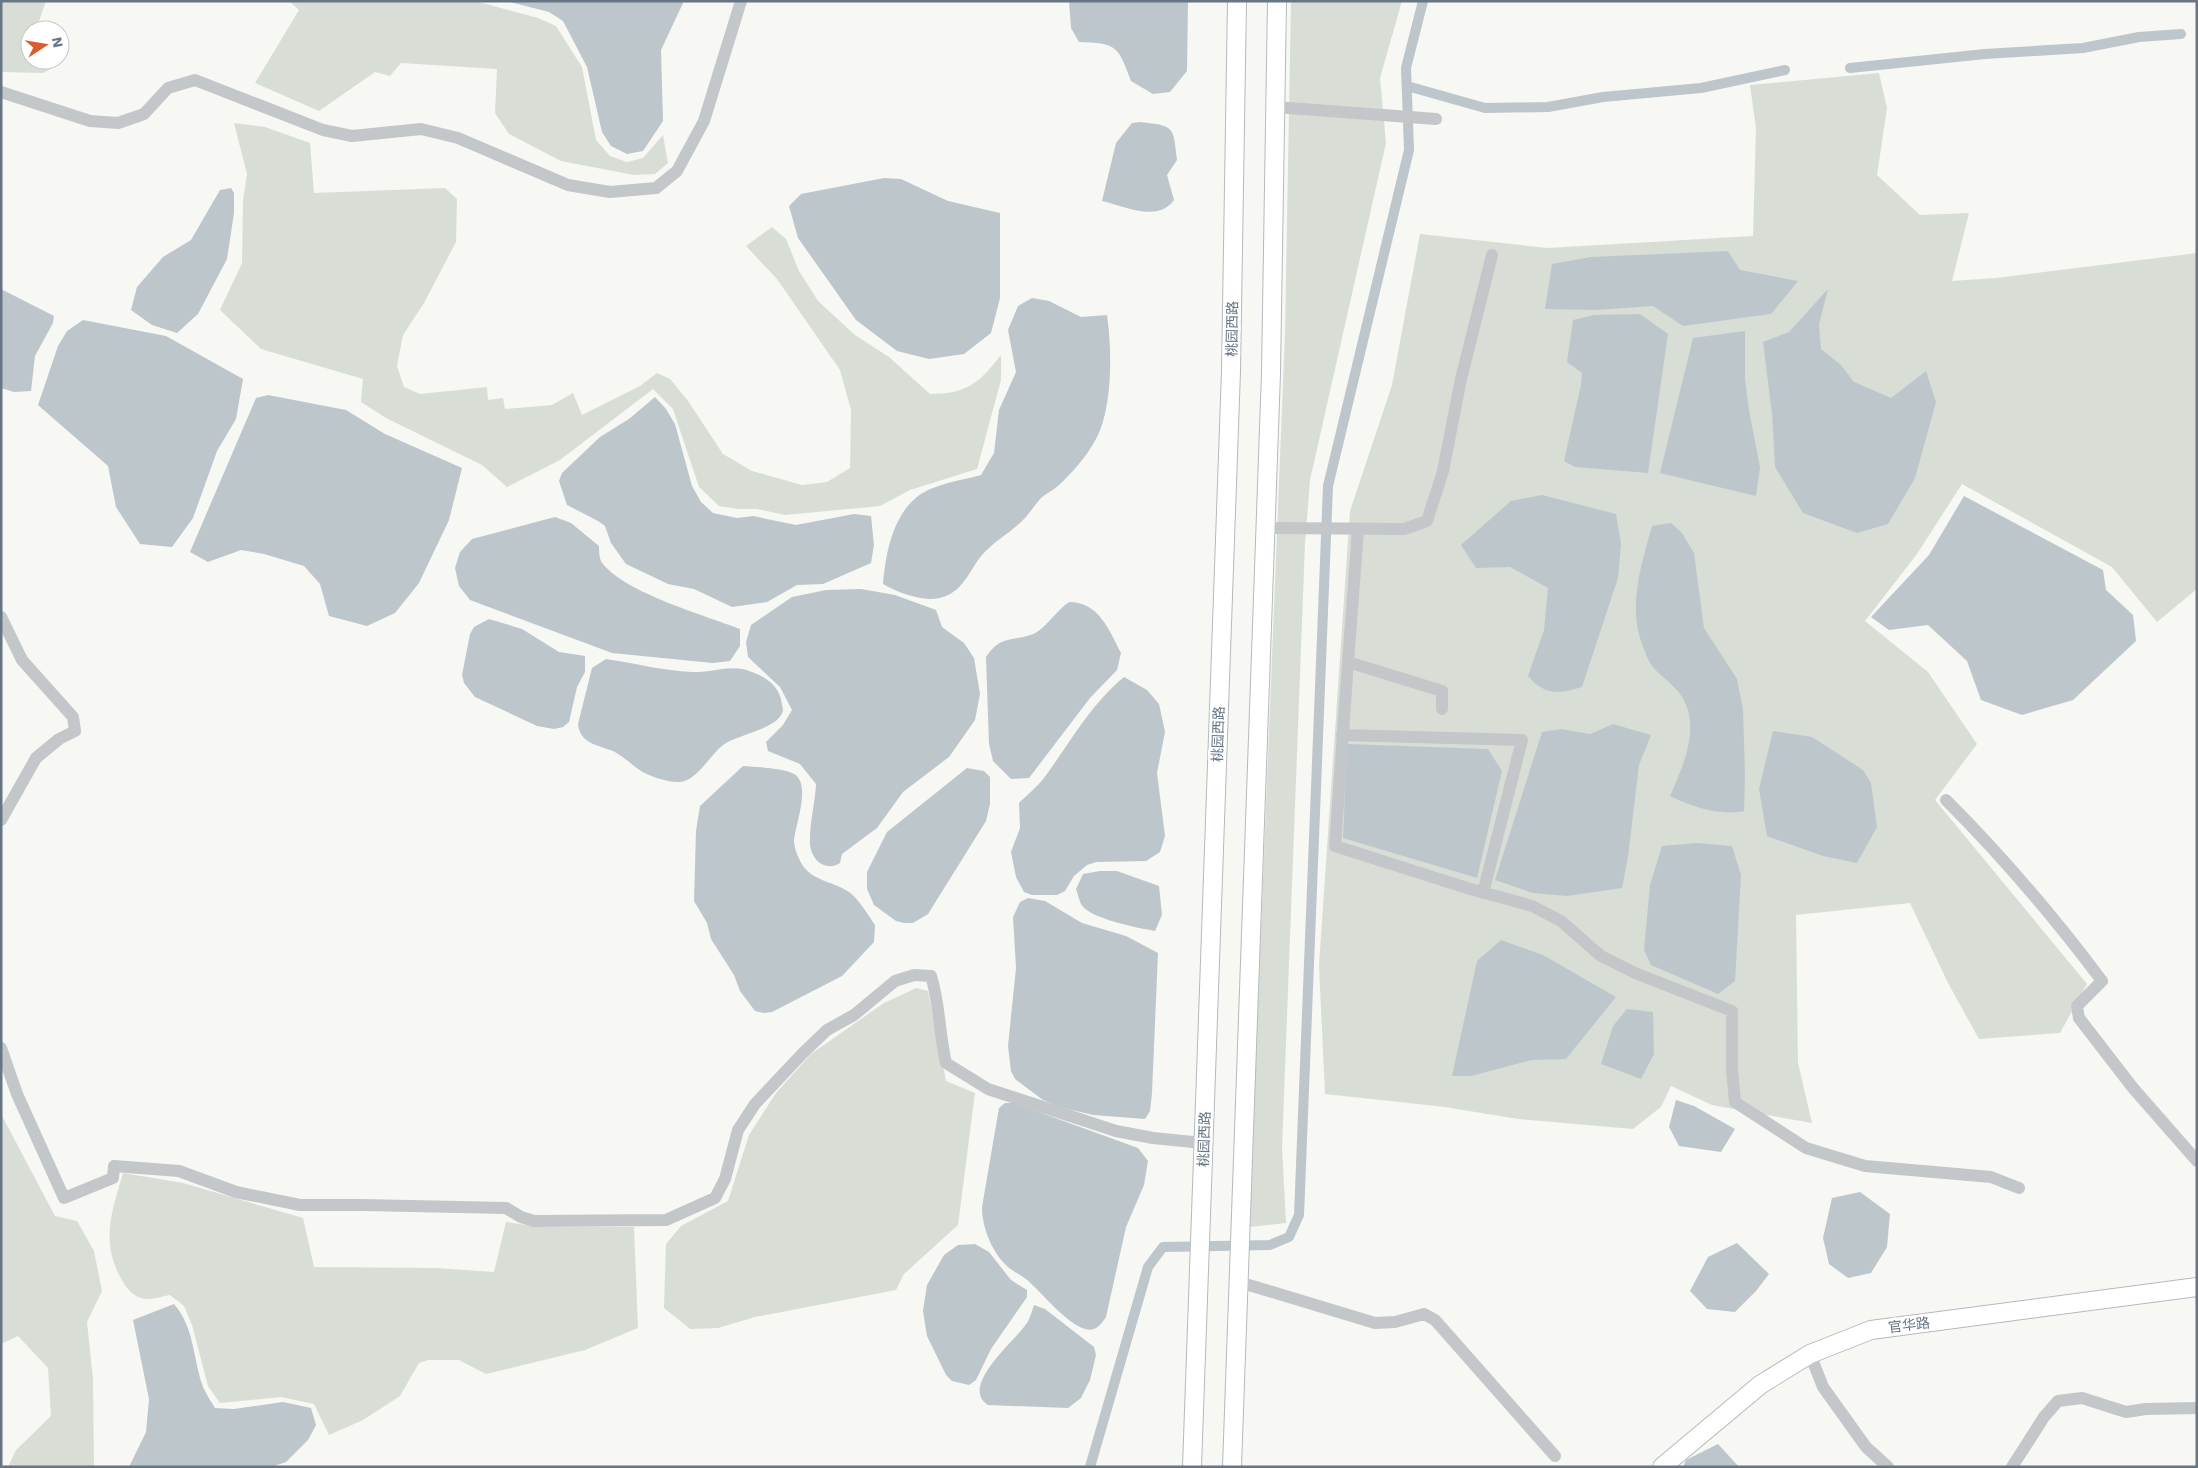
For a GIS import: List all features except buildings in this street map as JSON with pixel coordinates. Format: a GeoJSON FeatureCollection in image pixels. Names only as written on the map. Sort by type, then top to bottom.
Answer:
{"type":"FeatureCollection","features":[{"type":"Feature","properties":{"kind":"main road","name":"桃园西路"},"geometry":{"type":"LineString","coordinates":[[1192,1467],[1231,372],[1237,1]]}},
{"type":"Feature","properties":{"kind":"main road"},"geometry":{"type":"LineString","coordinates":[[1232,1467],[1271,373],[1276,1]]}},
{"type":"Feature","properties":{"kind":"main road","name":"官华路"},"geometry":{"type":"LineString","coordinates":[[1662,1467],[1760,1385],[1810,1354],[1871,1330],[2197,1287]]}},
{"type":"Feature","properties":{"kind":"street"},"geometry":{"type":"LineString","coordinates":[[1,92],[90,121],[118,123],[144,114],[168,88],[195,80],[323,130],[352,136],[421,129],[458,138],[568,185],[610,192],[656,188],[677,171],[704,121],[741,1]]}},
{"type":"Feature","properties":{"kind":"street"},"geometry":{"type":"LineString","coordinates":[[1275,106],[1436,119]]}},
{"type":"Feature","properties":{"kind":"street"},"geometry":{"type":"LineString","coordinates":[[1266,528],[1404,529],[1427,521],[1443,471],[1461,378],[1492,254]]}},
{"type":"Feature","properties":{"kind":"street"},"geometry":{"type":"LineString","coordinates":[[1358,530],[1335,846],[1483,893],[1532,906],[1560,921],[1601,956],[1635,974],[1732,1011],[1732,1070],[1735,1102],[1806,1148],[1865,1166],[1992,1177],[2019,1188]]}},
{"type":"Feature","properties":{"kind":"street"},"geometry":{"type":"LineString","coordinates":[[1,617],[22,660],[73,717],[75,730],[60,738],[36,758],[1,820]]}},
{"type":"Feature","properties":{"kind":"street"},"geometry":{"type":"LineString","coordinates":[[1348,662],[1442,691],[1442,709]]}},
{"type":"Feature","properties":{"kind":"street"},"geometry":{"type":"LineString","coordinates":[[1342,735],[1522,740],[1483,893]]}},
{"type":"Feature","properties":{"kind":"street"},"geometry":{"type":"LineString","coordinates":[[1946,800],[1987,841],[2056,920],[2102,981],[2077,1006],[2079,1018],[2133,1088],[2197,1161]]}},
{"type":"Feature","properties":{"kind":"street"},"geometry":{"type":"LineString","coordinates":[[1,1048],[17,1094],[64,1198],[113,1178],[114,1166],[179,1171],[236,1192],[300,1205],[506,1208],[521,1217],[534,1221],[666,1220],[715,1198],[725,1179],[738,1130],[755,1104],[827,1030],[854,1015],[895,981],[914,975],[931,976],[936,991],[940,1038],[946,1063],[988,1089],[1116,1132],[1203,1143]]}},
{"type":"Feature","properties":{"kind":"street"},"geometry":{"type":"LineString","coordinates":[[1239,1275],[1376,1323],[1395,1322],[1424,1314],[1435,1320],[1555,1456]]}},
{"type":"Feature","properties":{"kind":"street"},"geometry":{"type":"LineString","coordinates":[[1810,1354],[1823,1387],[1866,1447],[1888,1467]]}},
{"type":"Feature","properties":{"kind":"street"},"geometry":{"type":"LineString","coordinates":[[2012,1467],[2044,1417],[2058,1401],[2082,1398],[2126,1412],[2146,1409],[2197,1408]]}},
{"type":"Feature","properties":{"kind":"shaded area"},"geometry":{"type":"Polygon","coordinates":[[[1,1],[46,1],[39,20],[20,20],[20,70],[48,70],[43,73],[1,72],[1,1]]]}},
{"type":"Feature","properties":{"kind":"shaded area"},"geometry":{"type":"Polygon","coordinates":[[[289,1],[475,1],[538,18],[556,26],[582,67],[596,140],[610,156],[627,162],[643,158],[663,135],[668,163],[655,174],[634,175],[561,161],[509,134],[495,113],[497,69],[401,63],[390,76],[375,72],[319,111],[255,83],[299,10],[289,1]]]}},
{"type":"Feature","properties":{"kind":"shaded area"},"geometry":{"type":"Polygon","coordinates":[[[506,1],[684,1],[661,50],[663,121],[643,151],[627,154],[611,146],[602,132],[587,67],[563,21],[549,12],[506,1]]]}},
{"type":"Feature","properties":{"kind":"shaded area"},"geometry":{"type":"Polygon","coordinates":[[[1069,1],[1188,1],[1187,71],[1170,92],[1153,94],[1131,81],[1123,60],[1114,49],[1101,44],[1079,42],[1071,28],[1069,1]]]}},
{"type":"Feature","properties":{"kind":"shaded area"},"geometry":{"type":"Polygon","coordinates":[[[1291,1],[1402,1],[1380,78],[1386,143],[1310,480],[1305,543],[1282,1148],[1286,1223],[1249,1227],[1285,334],[1291,1]]]}},
{"type":"Feature","properties":{"kind":"shaded area"},"geometry":{"type":"Polygon","coordinates":[[[1879,73],[1887,108],[1877,175],[1920,215],[1969,213],[1952,281],[1996,278],[2197,253],[2197,589],[2157,622],[2112,567],[1962,484],[1917,554],[1865,621],[1928,672],[1977,744],[1935,800],[2087,984],[2060,1033],[1979,1039],[1948,983],[1910,903],[1796,915],[1798,1063],[1812,1123],[1712,1105],[1671,1086],[1661,1107],[1633,1129],[1518,1119],[1445,1107],[1325,1094],[1319,965],[1350,511],[1392,385],[1420,234],[1548,248],[1753,236],[1756,128],[1750,85],[1879,73]]]}},
{"type":"Feature","properties":{"kind":"shaded area"},"geometry":{"type":"Polygon","coordinates":[[[1140,122],[1166,127],[1173,134],[1177,160],[1167,175],[1174,200],[1167,207],[1159,211],[1140,211],[1102,201],[1116,143],[1132,123],[1140,122]]]}},
{"type":"Feature","properties":{"kind":"shaded area"},"geometry":{"type":"Polygon","coordinates":[[[234,123],[265,127],[310,143],[314,193],[445,188],[457,199],[456,242],[424,303],[403,335],[397,366],[404,387],[420,394],[487,387],[488,400],[503,398],[505,409],[552,405],[573,393],[582,415],[640,386],[657,373],[670,379],[688,401],[723,454],[752,471],[802,485],[827,482],[850,468],[851,410],[840,370],[777,279],[746,246],[772,227],[786,239],[799,271],[818,301],[855,335],[889,357],[930,394],[954,392],[971,385],[986,373],[1001,355],[1001,380],[977,469],[910,490],[880,506],[785,515],[757,509],[719,506],[699,487],[673,409],[653,389],[560,460],[507,487],[482,465],[386,418],[361,402],[363,379],[261,349],[220,310],[242,263],[243,201],[247,174],[234,123]]]}},
{"type":"Feature","properties":{"kind":"shaded area"},"geometry":{"type":"Polygon","coordinates":[[[884,178],[901,179],[948,201],[1000,213],[1000,298],[991,333],[964,354],[929,359],[897,351],[856,320],[798,238],[789,206],[801,194],[884,178]]]}},
{"type":"Feature","properties":{"kind":"shaded area"},"geometry":{"type":"Polygon","coordinates":[[[231,188],[234,193],[234,213],[227,259],[198,314],[177,333],[152,325],[131,310],[137,287],[163,257],[191,240],[220,190],[231,188]]]}},
{"type":"Feature","properties":{"kind":"shaded area"},"geometry":{"type":"Polygon","coordinates":[[[1728,251],[1740,270],[1798,281],[1771,314],[1683,326],[1653,306],[1596,310],[1545,309],[1552,264],[1591,257],[1728,251]]]}},
{"type":"Feature","properties":{"kind":"shaded area"},"geometry":{"type":"Polygon","coordinates":[[[1,289],[54,316],[53,323],[35,356],[31,391],[14,392],[1,388],[1,289]]]}},
{"type":"Feature","properties":{"kind":"shaded area"},"geometry":{"type":"Polygon","coordinates":[[[1828,289],[1819,324],[1821,349],[1841,365],[1854,382],[1891,398],[1926,371],[1936,402],[1915,478],[1888,524],[1857,533],[1803,513],[1775,467],[1772,414],[1763,342],[1789,332],[1828,289]]]}},
{"type":"Feature","properties":{"kind":"shaded area"},"geometry":{"type":"Polygon","coordinates":[[[1032,298],[1049,301],[1081,317],[1107,315],[1110,345],[1110,378],[1106,411],[1096,439],[1084,458],[1069,476],[1040,499],[1018,525],[987,550],[954,592],[940,598],[924,599],[906,595],[890,588],[883,584],[887,556],[890,542],[901,515],[920,495],[933,488],[981,475],[994,453],[999,410],[1016,372],[1008,330],[1018,306],[1032,298]]]}},
{"type":"Feature","properties":{"kind":"shaded area"},"geometry":{"type":"Polygon","coordinates":[[[1640,314],[1668,334],[1648,473],[1575,467],[1564,461],[1582,373],[1567,362],[1573,320],[1594,315],[1640,314]]]}},
{"type":"Feature","properties":{"kind":"shaded area"},"geometry":{"type":"Polygon","coordinates":[[[83,320],[166,336],[243,379],[236,419],[217,451],[193,518],[172,547],[140,544],[116,507],[108,466],[38,405],[58,346],[67,331],[83,320]]]}},
{"type":"Feature","properties":{"kind":"shaded area"},"geometry":{"type":"Polygon","coordinates":[[[1745,331],[1745,379],[1760,467],[1756,496],[1660,473],[1693,338],[1745,331]]]}},
{"type":"Feature","properties":{"kind":"shaded area"},"geometry":{"type":"Polygon","coordinates":[[[268,395],[346,410],[385,434],[462,468],[449,520],[419,583],[395,613],[367,626],[329,616],[320,584],[304,566],[264,554],[241,550],[208,562],[190,552],[256,398],[268,395]]]}},
{"type":"Feature","properties":{"kind":"shaded area"},"geometry":{"type":"Polygon","coordinates":[[[655,397],[666,409],[675,424],[692,486],[701,502],[713,513],[737,518],[753,516],[796,525],[854,514],[871,516],[874,545],[871,563],[823,584],[797,585],[767,602],[732,607],[694,589],[668,584],[626,564],[611,543],[605,526],[567,505],[559,481],[562,473],[600,437],[629,419],[655,397]]]}},
{"type":"Feature","properties":{"kind":"shaded area"},"geometry":{"type":"Polygon","coordinates":[[[1542,495],[1616,514],[1621,544],[1618,578],[1582,687],[1559,692],[1553,692],[1540,687],[1528,676],[1544,630],[1548,588],[1510,567],[1476,568],[1461,545],[1511,501],[1542,495]]]}},
{"type":"Feature","properties":{"kind":"shaded area"},"geometry":{"type":"Polygon","coordinates":[[[1964,496],[2103,570],[2106,590],[2133,615],[2136,641],[2073,700],[2022,715],[1981,700],[1967,661],[1928,625],[1889,630],[1871,617],[1929,555],[1964,496]]]}},
{"type":"Feature","properties":{"kind":"shaded area"},"geometry":{"type":"Polygon","coordinates":[[[555,517],[571,523],[599,546],[600,558],[603,564],[614,575],[647,594],[740,629],[740,646],[730,661],[713,663],[612,653],[470,600],[459,586],[455,568],[460,552],[472,539],[555,517]]]}},
{"type":"Feature","properties":{"kind":"shaded area"},"geometry":{"type":"Polygon","coordinates":[[[1671,523],[1682,533],[1694,553],[1704,628],[1737,679],[1743,709],[1744,811],[1706,810],[1670,796],[1686,755],[1690,726],[1689,712],[1683,699],[1671,684],[1654,669],[1648,660],[1637,624],[1636,596],[1644,554],[1652,526],[1671,523]]]}},
{"type":"Feature","properties":{"kind":"shaded area"},"geometry":{"type":"Polygon","coordinates":[[[861,589],[895,595],[936,610],[942,627],[964,643],[974,658],[980,694],[975,720],[949,757],[903,792],[877,828],[842,854],[840,863],[830,866],[820,863],[811,851],[810,830],[816,784],[800,764],[768,751],[766,742],[783,725],[792,710],[780,687],[748,657],[746,642],[751,625],[792,597],[826,590],[861,589]]]}},
{"type":"Feature","properties":{"kind":"shaded area"},"geometry":{"type":"Polygon","coordinates":[[[1069,602],[1079,603],[1088,607],[1102,619],[1121,653],[1117,670],[1090,698],[1029,778],[1011,779],[993,761],[989,744],[986,657],[992,649],[1004,641],[1037,632],[1069,602]]]}},
{"type":"Feature","properties":{"kind":"shaded area"},"geometry":{"type":"Polygon","coordinates":[[[489,619],[522,629],[559,652],[585,656],[585,672],[577,687],[569,722],[563,727],[554,729],[537,726],[475,697],[464,683],[462,675],[470,634],[474,627],[489,619]]]}},
{"type":"Feature","properties":{"kind":"shaded area"},"geometry":{"type":"Polygon","coordinates":[[[606,659],[681,671],[699,672],[730,668],[744,669],[761,676],[777,689],[783,710],[780,717],[766,727],[723,745],[690,778],[677,782],[663,780],[641,771],[613,751],[591,743],[579,731],[578,724],[592,668],[606,659]]]}},
{"type":"Feature","properties":{"kind":"shaded area"},"geometry":{"type":"Polygon","coordinates":[[[1124,677],[1147,690],[1159,704],[1165,732],[1157,773],[1165,836],[1160,852],[1146,861],[1096,862],[1087,865],[1074,876],[1065,891],[1057,895],[1032,895],[1024,892],[1016,877],[1011,852],[1020,828],[1019,803],[1044,778],[1100,700],[1124,677]]]}},
{"type":"Feature","properties":{"kind":"shaded area"},"geometry":{"type":"Polygon","coordinates":[[[1613,724],[1651,735],[1639,765],[1628,857],[1622,888],[1567,896],[1533,893],[1495,880],[1542,732],[1561,729],[1590,734],[1613,724]]]}},
{"type":"Feature","properties":{"kind":"shaded area"},"geometry":{"type":"Polygon","coordinates":[[[1773,731],[1812,737],[1863,770],[1871,783],[1877,827],[1857,863],[1823,856],[1767,836],[1759,789],[1773,731]]]}},
{"type":"Feature","properties":{"kind":"shaded area"},"geometry":{"type":"Polygon","coordinates":[[[1347,744],[1488,749],[1502,771],[1477,878],[1343,838],[1347,744]]]}},
{"type":"Feature","properties":{"kind":"shaded area"},"geometry":{"type":"Polygon","coordinates":[[[743,766],[782,770],[792,773],[798,778],[802,794],[794,841],[800,861],[808,871],[819,879],[853,895],[875,925],[874,942],[842,976],[772,1012],[764,1013],[755,1011],[740,991],[734,975],[711,939],[707,923],[694,901],[696,831],[700,806],[743,766]]]}},
{"type":"Feature","properties":{"kind":"shaded area"},"geometry":{"type":"Polygon","coordinates":[[[967,768],[984,771],[990,777],[990,804],[986,821],[928,914],[913,923],[896,921],[874,905],[867,889],[867,872],[887,832],[967,768]]]}},
{"type":"Feature","properties":{"kind":"shaded area"},"geometry":{"type":"Polygon","coordinates":[[[1698,843],[1732,846],[1741,875],[1735,981],[1718,994],[1651,965],[1644,950],[1650,885],[1662,846],[1698,843]]]}},
{"type":"Feature","properties":{"kind":"shaded area"},"geometry":{"type":"Polygon","coordinates":[[[1117,871],[1159,886],[1162,915],[1155,931],[1104,918],[1094,914],[1081,904],[1076,889],[1083,874],[1117,871]]]}},
{"type":"Feature","properties":{"kind":"shaded area"},"geometry":{"type":"Polygon","coordinates":[[[1028,898],[1045,901],[1082,923],[1126,936],[1158,953],[1152,1093],[1150,1111],[1145,1119],[1093,1115],[1060,1107],[1043,1100],[1015,1079],[1011,1071],[1008,1046],[1016,968],[1013,917],[1020,902],[1028,898]]]}},
{"type":"Feature","properties":{"kind":"shaded area"},"geometry":{"type":"Polygon","coordinates":[[[1501,940],[1543,955],[1616,997],[1566,1059],[1532,1060],[1471,1076],[1452,1076],[1477,961],[1501,940]]]}},
{"type":"Feature","properties":{"kind":"shaded area"},"geometry":{"type":"Polygon","coordinates":[[[916,988],[928,991],[946,1081],[975,1093],[958,1225],[904,1274],[896,1290],[755,1317],[718,1328],[690,1329],[664,1308],[666,1244],[681,1226],[728,1201],[749,1135],[776,1093],[811,1054],[884,1003],[916,988]]]}},
{"type":"Feature","properties":{"kind":"shaded area"},"geometry":{"type":"Polygon","coordinates":[[[1627,1009],[1653,1012],[1654,1054],[1641,1079],[1601,1064],[1613,1026],[1627,1009]]]}},
{"type":"Feature","properties":{"kind":"shaded area"},"geometry":{"type":"Polygon","coordinates":[[[1676,1100],[1694,1106],[1735,1129],[1721,1152],[1679,1146],[1669,1127],[1676,1100]]]}},
{"type":"Feature","properties":{"kind":"shaded area"},"geometry":{"type":"Polygon","coordinates":[[[1005,1103],[1014,1103],[1138,1148],[1148,1161],[1144,1185],[1126,1227],[1106,1317],[1095,1329],[1085,1329],[1062,1314],[1033,1285],[1006,1265],[995,1251],[988,1237],[982,1215],[982,1207],[999,1108],[1005,1103]]]}},
{"type":"Feature","properties":{"kind":"shaded area"},"geometry":{"type":"Polygon","coordinates":[[[1,1114],[55,1216],[77,1221],[94,1251],[102,1291],[87,1322],[93,1379],[94,1467],[8,1467],[16,1450],[51,1416],[48,1368],[18,1336],[1,1344],[1,1114]]]}},
{"type":"Feature","properties":{"kind":"shaded area"},"geometry":{"type":"Polygon","coordinates":[[[123,1173],[183,1183],[303,1218],[314,1267],[436,1268],[494,1272],[506,1222],[540,1227],[634,1227],[638,1328],[585,1350],[486,1374],[459,1360],[428,1360],[419,1363],[400,1396],[363,1420],[329,1435],[314,1404],[281,1397],[220,1403],[208,1386],[192,1325],[184,1306],[170,1295],[153,1299],[143,1299],[136,1296],[125,1285],[116,1268],[110,1241],[110,1228],[123,1173]]]}},
{"type":"Feature","properties":{"kind":"shaded area"},"geometry":{"type":"Polygon","coordinates":[[[1860,1192],[1890,1214],[1887,1247],[1871,1273],[1848,1278],[1829,1264],[1823,1238],[1832,1198],[1860,1192]]]}},
{"type":"Feature","properties":{"kind":"shaded area"},"geometry":{"type":"Polygon","coordinates":[[[1737,1243],[1769,1274],[1756,1291],[1735,1312],[1707,1309],[1690,1291],[1708,1257],[1737,1243]]]}},
{"type":"Feature","properties":{"kind":"shaded area"},"geometry":{"type":"Polygon","coordinates":[[[975,1244],[989,1252],[1011,1280],[1027,1290],[1027,1297],[991,1349],[976,1380],[969,1385],[952,1381],[946,1375],[927,1336],[923,1311],[927,1285],[944,1255],[958,1245],[975,1244]]]}},
{"type":"Feature","properties":{"kind":"shaded area"},"geometry":{"type":"Polygon","coordinates":[[[174,1304],[186,1322],[202,1384],[215,1408],[234,1409],[283,1402],[311,1408],[316,1425],[308,1440],[286,1462],[271,1467],[129,1467],[146,1432],[149,1399],[133,1320],[174,1304]]]}},
{"type":"Feature","properties":{"kind":"shaded area"},"geometry":{"type":"Polygon","coordinates":[[[1034,1305],[1045,1309],[1094,1347],[1096,1355],[1090,1380],[1081,1398],[1068,1408],[988,1405],[981,1397],[980,1387],[984,1376],[1001,1352],[1027,1323],[1034,1305]]]}},
{"type":"Feature","properties":{"kind":"shaded area"},"geometry":{"type":"Polygon","coordinates":[[[1718,1444],[1739,1467],[1683,1467],[1686,1460],[1718,1444]]]}},
{"type":"Feature","properties":{"kind":"waterway"},"geometry":{"type":"LineString","coordinates":[[1090,1467],[1148,1267],[1163,1247],[1270,1245],[1289,1237],[1299,1215],[1328,486],[1409,150],[1406,68],[1423,1]]}},
{"type":"Feature","properties":{"kind":"waterway"},"geometry":{"type":"LineString","coordinates":[[1850,68],[1985,54],[2083,48],[2139,37],[2181,34]]}},
{"type":"Feature","properties":{"kind":"waterway"},"geometry":{"type":"LineString","coordinates":[[1407,86],[1485,108],[1548,107],[1603,97],[1701,88],[1785,70]]}}]}
